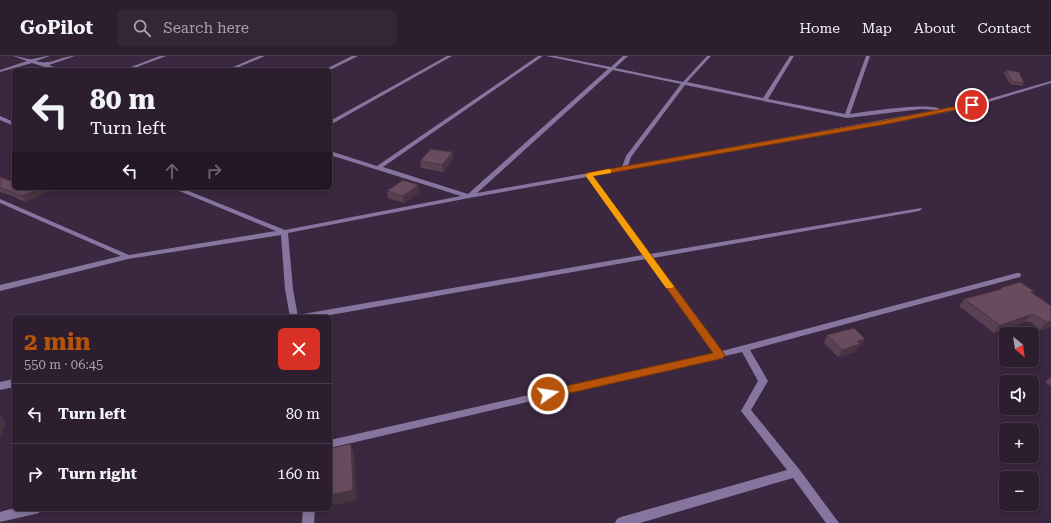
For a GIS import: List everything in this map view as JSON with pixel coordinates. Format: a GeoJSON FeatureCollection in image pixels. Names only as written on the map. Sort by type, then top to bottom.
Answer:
{"type":"FeatureCollection","features":[{"type":"Feature","properties":{"kind":"street"},"geometry":{"type":"LineString","coordinates":[[15,56],[54,68]]}},
{"type":"Feature","properties":{"kind":"street"},"geometry":{"type":"LineString","coordinates":[[0,71],[48,56]]}},
{"type":"Feature","properties":{"kind":"street"},"geometry":{"type":"LineString","coordinates":[[45,65],[73,56]]}},
{"type":"Feature","properties":{"kind":"street"},"geometry":{"type":"LineString","coordinates":[[131,68],[164,56]]}},
{"type":"Feature","properties":{"kind":"street"},"geometry":{"type":"LineString","coordinates":[[233,68],[263,56]]}},
{"type":"Feature","properties":{"kind":"street"},"geometry":{"type":"LineString","coordinates":[[330,68],[356,56]]}},
{"type":"Feature","properties":{"kind":"street"},"geometry":{"type":"LineString","coordinates":[[332,122],[450,56]]}},
{"type":"Feature","properties":{"kind":"street"},"geometry":{"type":"LineString","coordinates":[[378,168],[539,56]]}},
{"type":"Feature","properties":{"kind":"street"},"geometry":{"type":"LineString","coordinates":[[548,56],[685,82],[847,116],[921,107],[945,110]]}},
{"type":"Feature","properties":{"kind":"street"},"geometry":{"type":"LineString","coordinates":[[469,196],[626,56]]}},
{"type":"Feature","properties":{"kind":"street"},"geometry":{"type":"LineString","coordinates":[[624,169],[628,158],[685,82],[709,56]]}},
{"type":"Feature","properties":{"kind":"street"},"geometry":{"type":"LineString","coordinates":[[765,99],[792,56]]}},
{"type":"Feature","properties":{"kind":"street"},"geometry":{"type":"LineString","coordinates":[[847,116],[868,56]]}},
{"type":"Feature","properties":{"kind":"street"},"geometry":{"type":"LineString","coordinates":[[0,288],[128,257],[284,232],[469,196],[887,122],[972,105],[1051,82]]}},
{"type":"Feature","properties":{"kind":"street"},"geometry":{"type":"LineString","coordinates":[[0,118],[12,123]]}},
{"type":"Feature","properties":{"kind":"street"},"geometry":{"type":"LineString","coordinates":[[332,154],[469,196]]}},
{"type":"Feature","properties":{"kind":"street"},"geometry":{"type":"LineString","coordinates":[[589,175],[720,355]]}},
{"type":"Feature","properties":{"kind":"street"},"geometry":{"type":"LineString","coordinates":[[180,190],[284,232]]}},
{"type":"Feature","properties":{"kind":"street"},"geometry":{"type":"LineString","coordinates":[[0,201],[128,257]]}},
{"type":"Feature","properties":{"kind":"street"},"geometry":{"type":"LineString","coordinates":[[314,315],[919,209]]}},
{"type":"Feature","properties":{"kind":"street"},"geometry":{"type":"LineString","coordinates":[[284,232],[289,289],[294,315]]}},
{"type":"Feature","properties":{"kind":"street"},"geometry":{"type":"LineString","coordinates":[[332,444],[720,355],[1016,275]]}},
{"type":"Feature","properties":{"kind":"street"},"geometry":{"type":"LineString","coordinates":[[745,348],[763,381],[746,411],[795,472],[833,523]]}},
{"type":"Feature","properties":{"kind":"street"},"geometry":{"type":"LineString","coordinates":[[0,386],[12,383]]}},
{"type":"Feature","properties":{"kind":"street"},"geometry":{"type":"LineString","coordinates":[[621,523],[795,472]]}},
{"type":"Feature","properties":{"kind":"street"},"geometry":{"type":"LineString","coordinates":[[0,517],[26,511]]}},
{"type":"Feature","properties":{"kind":"street"},"geometry":{"type":"LineString","coordinates":[[308,523],[309,511]]}},
{"type":"Feature","properties":{"kind":"building"},"geometry":{"type":"Polygon","coordinates":[[[1006,70],[1019,72],[1024,83],[1012,82],[1006,70]]]}},
{"type":"Feature","properties":{"kind":"building"},"geometry":{"type":"Polygon","coordinates":[[[431,149],[453,152],[442,165],[420,161],[431,149]]]}},
{"type":"Feature","properties":{"kind":"building"},"geometry":{"type":"Polygon","coordinates":[[[0,177],[12,181],[12,190],[36,190],[22,196],[0,188],[0,177]]]}},
{"type":"Feature","properties":{"kind":"building"},"geometry":{"type":"Polygon","coordinates":[[[403,180],[418,185],[403,196],[387,191],[403,180]]]}},
{"type":"Feature","properties":{"kind":"building"},"geometry":{"type":"Polygon","coordinates":[[[1020,282],[1034,291],[1031,292],[1051,306],[1051,321],[1046,322],[1035,315],[1030,315],[1000,325],[964,299],[1002,289],[1000,288],[1020,282]]]}},
{"type":"Feature","properties":{"kind":"building"},"geometry":{"type":"Polygon","coordinates":[[[854,328],[865,339],[857,341],[860,344],[842,350],[827,335],[854,328]]]}},
{"type":"Feature","properties":{"kind":"building"},"geometry":{"type":"Polygon","coordinates":[[[351,444],[353,490],[332,495],[332,448],[351,444]]]}},
{"type":"Feature","properties":{"kind":"slow traffic"},"geometry":{"type":"LineString","coordinates":[[609,171],[589,175],[669,286]]}},
{"type":"Feature","properties":{"kind":"route"},"geometry":{"type":"LineString","coordinates":[[548,394],[720,355],[589,175],[887,122],[972,105]]}}]}
